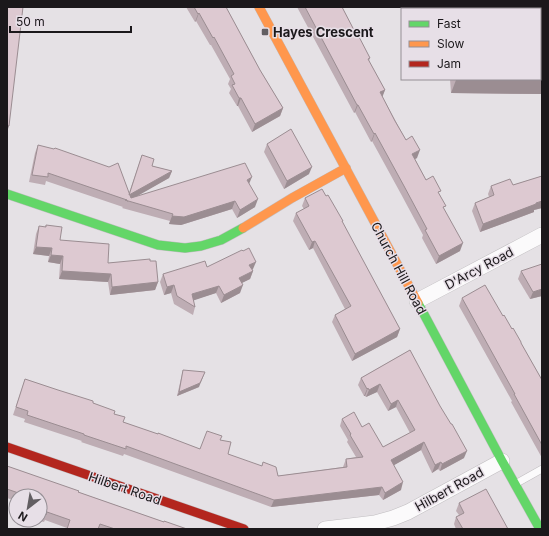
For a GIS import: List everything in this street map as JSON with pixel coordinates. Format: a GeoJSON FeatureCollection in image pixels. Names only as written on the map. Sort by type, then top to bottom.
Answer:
{"type":"FeatureCollection","features":[{"type":"Feature","properties":{"kind":"street","name":"Church Hill Road"},"geometry":{"type":"LineString","coordinates":[[259,7],[502,461],[540,529]]}},
{"type":"Feature","properties":{"kind":"street"},"geometry":{"type":"LineString","coordinates":[[7,194],[158,245],[178,248],[200,246],[218,241],[234,233],[308,188],[346,168]]}},
{"type":"Feature","properties":{"kind":"street","name":"D'Arcy Road"},"geometry":{"type":"LineString","coordinates":[[417,300],[542,235]]}},
{"type":"Feature","properties":{"kind":"street","name":"Hilbert Road"},"geometry":{"type":"LineString","coordinates":[[7,447],[244,529]]}},
{"type":"Feature","properties":{"kind":"street","name":"Hilbert Road"},"geometry":{"type":"LineString","coordinates":[[326,529],[375,523],[393,518],[408,512],[502,461]]}},
{"type":"Feature","properties":{"kind":"lane"},"geometry":{"type":"LineString","coordinates":[[515,484],[542,470]]}},
{"type":"Feature","properties":{"kind":"building"},"geometry":{"type":"Polygon","coordinates":[[[7,7],[23,7],[9,126],[7,125],[7,7]]]}},
{"type":"Feature","properties":{"kind":"building"},"geometry":{"type":"Polygon","coordinates":[[[194,7],[226,7],[260,70],[283,108],[255,124],[232,85],[235,84],[231,76],[234,74],[214,37],[213,38],[194,7]]]}},
{"type":"Feature","properties":{"kind":"building"},"geometry":{"type":"Polygon","coordinates":[[[305,7],[342,7],[370,58],[368,59],[385,90],[380,92],[406,140],[412,136],[420,150],[412,154],[426,180],[433,176],[441,191],[438,192],[446,206],[443,207],[463,243],[439,256],[425,230],[427,229],[404,186],[375,133],[374,134],[357,105],[305,7]]]}},
{"type":"Feature","properties":{"kind":"building"},"geometry":{"type":"Polygon","coordinates":[[[475,7],[495,7],[495,8],[475,7]]]}},
{"type":"Feature","properties":{"kind":"building"},"geometry":{"type":"Polygon","coordinates":[[[541,27],[542,27],[541,80],[541,27]]]}},
{"type":"Feature","properties":{"kind":"building"},"geometry":{"type":"Polygon","coordinates":[[[291,129],[312,167],[287,181],[267,144],[291,129]]]}},
{"type":"Feature","properties":{"kind":"building"},"geometry":{"type":"Polygon","coordinates":[[[38,145],[55,148],[109,167],[118,163],[131,198],[245,163],[252,177],[247,180],[258,199],[240,210],[235,201],[184,217],[172,216],[173,214],[125,200],[127,200],[48,173],[48,177],[32,175],[38,145]]]}},
{"type":"Feature","properties":{"kind":"building"},"geometry":{"type":"Polygon","coordinates":[[[142,155],[154,159],[152,166],[172,171],[129,195],[142,155]]]}},
{"type":"Feature","properties":{"kind":"building"},"geometry":{"type":"Polygon","coordinates":[[[542,176],[542,201],[483,224],[475,203],[494,195],[491,186],[510,179],[513,185],[542,176]]]}},
{"type":"Feature","properties":{"kind":"building"},"geometry":{"type":"Polygon","coordinates":[[[322,189],[326,196],[328,195],[343,221],[400,329],[355,354],[335,315],[351,306],[315,241],[312,242],[296,213],[309,206],[305,198],[322,189]]]}},
{"type":"Feature","properties":{"kind":"building"},"geometry":{"type":"Polygon","coordinates":[[[46,225],[62,227],[60,240],[109,244],[108,263],[150,259],[150,261],[156,261],[158,282],[112,287],[111,274],[62,271],[63,256],[51,255],[52,248],[36,247],[39,226],[46,227],[46,225]]]}},
{"type":"Feature","properties":{"kind":"building"},"geometry":{"type":"Polygon","coordinates":[[[249,248],[256,262],[249,265],[253,271],[239,278],[243,285],[224,295],[219,286],[192,294],[195,307],[177,296],[174,285],[167,287],[163,274],[205,261],[207,267],[249,248]]]}},
{"type":"Feature","properties":{"kind":"building"},"geometry":{"type":"Polygon","coordinates":[[[542,264],[542,289],[533,292],[521,271],[542,264]]]}},
{"type":"Feature","properties":{"kind":"building"},"geometry":{"type":"Polygon","coordinates":[[[485,285],[503,316],[504,315],[512,329],[513,328],[542,380],[542,445],[462,298],[485,285]]]}},
{"type":"Feature","properties":{"kind":"building"},"geometry":{"type":"Polygon","coordinates":[[[410,350],[440,406],[467,451],[442,464],[441,462],[435,465],[424,442],[391,460],[403,482],[385,493],[382,487],[274,500],[126,446],[126,449],[27,415],[28,411],[16,407],[25,379],[93,401],[93,403],[115,411],[114,414],[125,417],[123,422],[158,433],[200,449],[207,431],[222,436],[220,440],[231,442],[228,454],[262,466],[263,462],[276,467],[278,476],[347,467],[346,459],[363,457],[342,419],[354,412],[362,427],[369,423],[383,447],[415,430],[398,400],[391,404],[380,384],[369,390],[361,378],[410,350]]]}},
{"type":"Feature","properties":{"kind":"building"},"geometry":{"type":"Polygon","coordinates":[[[183,370],[205,372],[200,383],[179,392],[183,370]]]}},
{"type":"Feature","properties":{"kind":"building"},"geometry":{"type":"Polygon","coordinates":[[[7,466],[187,529],[115,529],[100,524],[98,529],[67,529],[70,520],[48,512],[48,488],[7,489],[7,466]]]}},
{"type":"Feature","properties":{"kind":"building"},"geometry":{"type":"Polygon","coordinates":[[[486,489],[508,529],[463,529],[456,517],[464,513],[459,503],[486,489]]]}},
{"type":"Feature","properties":{"kind":"traffic: fast"},"geometry":{"type":"LineString","coordinates":[[7,194],[158,245],[185,248],[201,246],[221,240],[243,228]]}},
{"type":"Feature","properties":{"kind":"traffic: fast"},"geometry":{"type":"LineString","coordinates":[[418,303],[540,529]]}},
{"type":"Feature","properties":{"kind":"traffic: slow"},"geometry":{"type":"LineString","coordinates":[[259,7],[418,303]]}},
{"type":"Feature","properties":{"kind":"traffic: slow"},"geometry":{"type":"LineString","coordinates":[[243,228],[292,198],[346,168]]}},
{"type":"Feature","properties":{"kind":"traffic: jam"},"geometry":{"type":"LineString","coordinates":[[7,447],[244,529]]}},
{"type":"Feature","properties":{"kind":"place","name":"Hayes Crescent"},"geometry":{"type":"Point","coordinates":[265,32]}}]}
